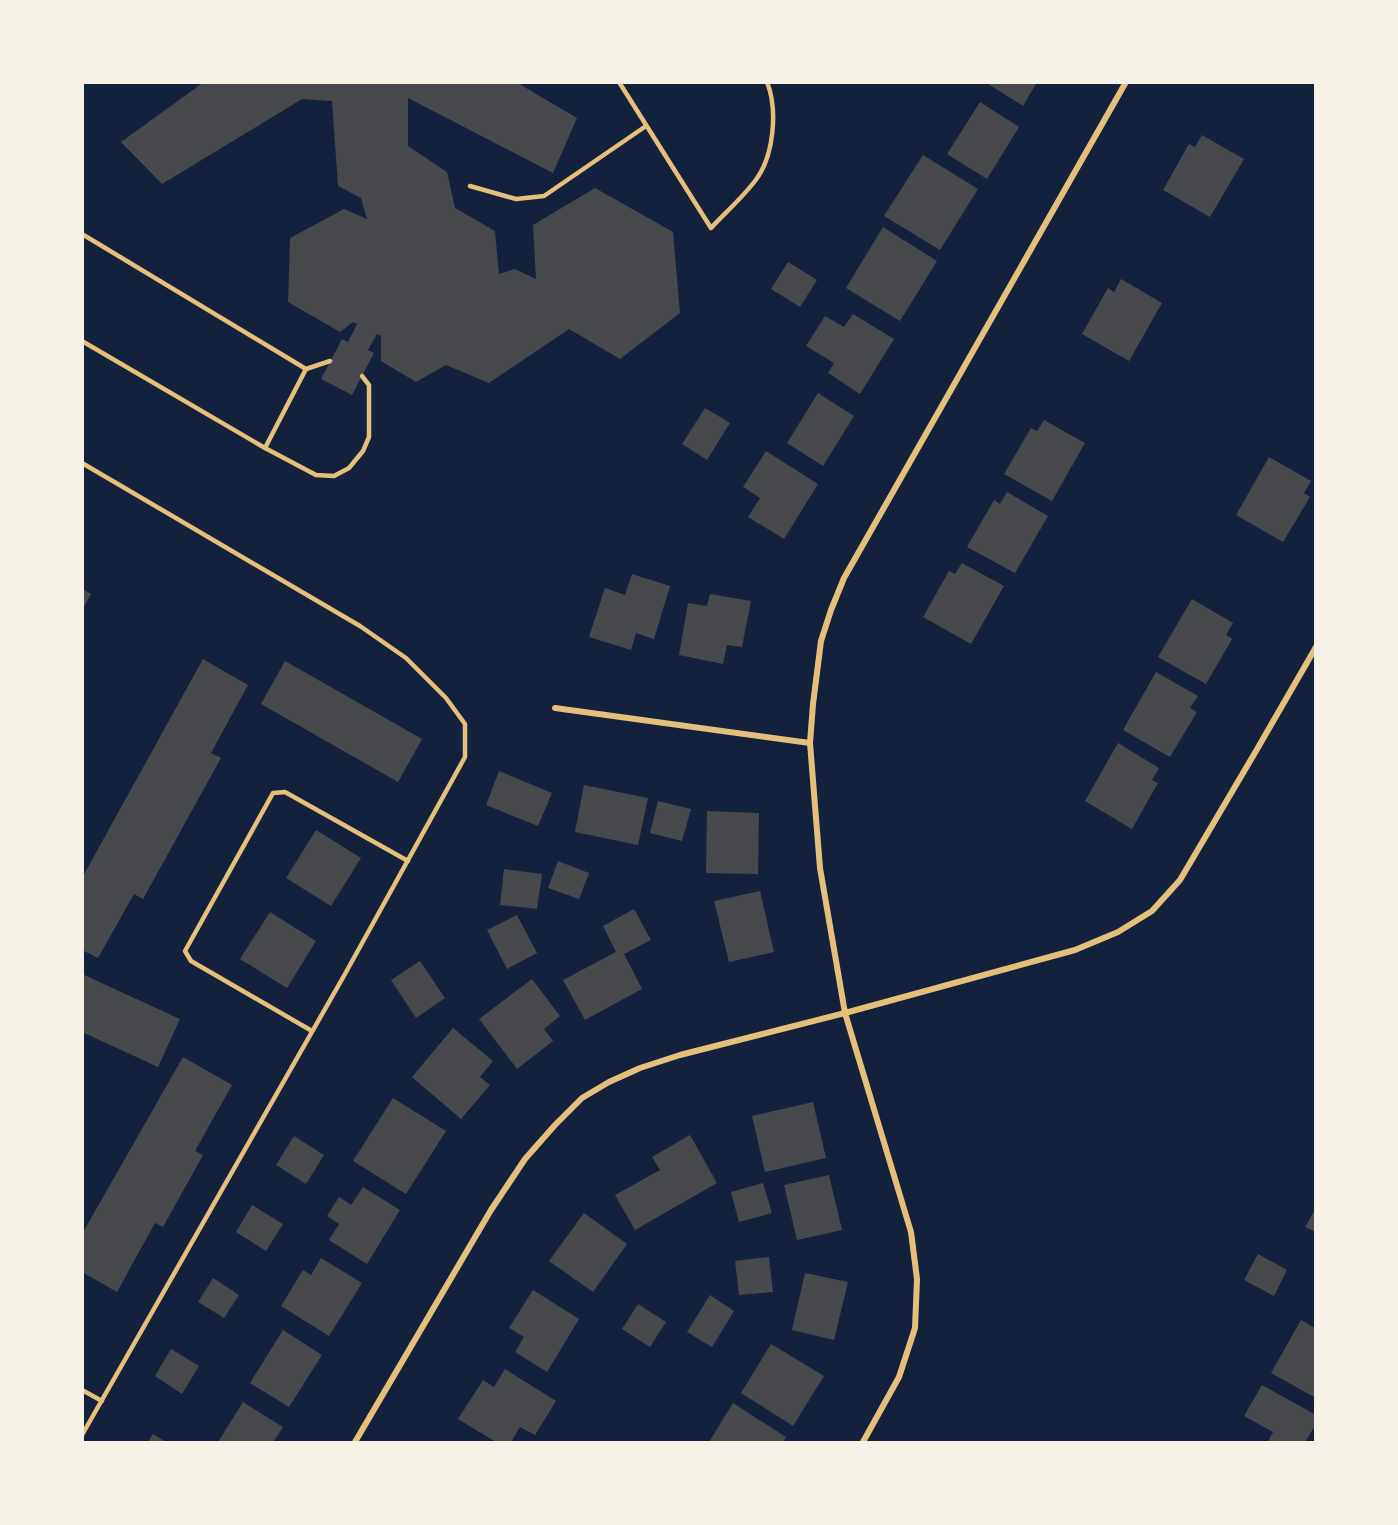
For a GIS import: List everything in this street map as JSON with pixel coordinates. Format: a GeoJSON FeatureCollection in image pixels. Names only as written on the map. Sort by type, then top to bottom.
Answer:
{"type":"FeatureCollection","features":[{"type":"Feature","properties":{"kind":"street"},"geometry":{"type":"LineString","coordinates":[[863,1443],[899,1377],[915,1328],[917,1278],[911,1232],[845,1013],[820,868],[810,743],[821,641],[844,578],[1126,82]]}},
{"type":"Feature","properties":{"kind":"street"},"geometry":{"type":"LineString","coordinates":[[355,1443],[491,1210],[525,1159],[582,1098],[609,1082],[640,1068],[680,1055],[1076,950],[1118,932],[1152,911],[1180,880],[1316,646]]}},
{"type":"Feature","properties":{"kind":"street"},"geometry":{"type":"LineString","coordinates":[[555,708],[810,743]]}},
{"type":"Feature","properties":{"kind":"lane"},"geometry":{"type":"LineString","coordinates":[[619,82],[711,228],[757,180],[769,154],[774,111],[767,82]]}},
{"type":"Feature","properties":{"kind":"lane"},"geometry":{"type":"LineString","coordinates":[[470,186],[516,199],[544,196],[646,126]]}},
{"type":"Feature","properties":{"kind":"lane"},"geometry":{"type":"LineString","coordinates":[[82,234],[306,369]]}},
{"type":"Feature","properties":{"kind":"lane"},"geometry":{"type":"LineString","coordinates":[[82,341],[315,475],[333,476],[349,468],[363,451],[369,437],[369,385],[362,376]]}},
{"type":"Feature","properties":{"kind":"lane"},"geometry":{"type":"LineString","coordinates":[[265,448],[306,369],[330,361]]}},
{"type":"Feature","properties":{"kind":"lane"},"geometry":{"type":"LineString","coordinates":[[82,463],[360,626],[406,658],[446,698],[465,724],[465,757],[82,1435]]}},
{"type":"Feature","properties":{"kind":"lane"},"geometry":{"type":"LineString","coordinates":[[312,1031],[191,961],[185,951],[273,794],[285,792],[408,861]]}},
{"type":"Feature","properties":{"kind":"lane"},"geometry":{"type":"LineString","coordinates":[[82,1390],[102,1401]]}},
{"type":"Feature","properties":{"kind":"building"},"geometry":{"type":"Polygon","coordinates":[[[204,82],[516,82],[577,118],[553,173],[408,98],[408,146],[447,172],[455,208],[495,231],[499,274],[515,269],[536,279],[533,225],[595,188],[673,232],[680,313],[620,359],[569,329],[489,383],[446,365],[416,382],[381,361],[381,336],[377,334],[368,350],[374,353],[352,395],[321,379],[342,339],[348,342],[357,324],[353,322],[340,332],[288,302],[290,238],[344,209],[367,219],[361,198],[338,186],[332,101],[302,99],[162,184],[121,142],[204,82]]]}},
{"type":"Feature","properties":{"kind":"building"},"geometry":{"type":"Polygon","coordinates":[[[985,82],[1037,82],[1023,106],[985,82]]]}},
{"type":"Feature","properties":{"kind":"building"},"geometry":{"type":"Polygon","coordinates":[[[980,102],[1019,127],[987,179],[947,154],[980,102]]]}},
{"type":"Feature","properties":{"kind":"building"},"geometry":{"type":"Polygon","coordinates":[[[1202,135],[1244,159],[1210,217],[1163,190],[1189,144],[1195,147],[1202,135]]]}},
{"type":"Feature","properties":{"kind":"building"},"geometry":{"type":"Polygon","coordinates":[[[923,155],[978,189],[940,250],[884,216],[923,155]]]}},
{"type":"Feature","properties":{"kind":"building"},"geometry":{"type":"Polygon","coordinates":[[[883,227],[937,261],[900,321],[846,288],[883,227]]]}},
{"type":"Feature","properties":{"kind":"building"},"geometry":{"type":"Polygon","coordinates":[[[788,262],[817,280],[800,307],[771,289],[788,262]]]}},
{"type":"Feature","properties":{"kind":"building"},"geometry":{"type":"Polygon","coordinates":[[[1121,279],[1162,303],[1129,361],[1082,334],[1108,288],[1114,292],[1121,279]]]}},
{"type":"Feature","properties":{"kind":"building"},"geometry":{"type":"Polygon","coordinates":[[[853,314],[894,339],[860,394],[828,373],[834,363],[806,346],[825,316],[844,327],[853,314]]]}},
{"type":"Feature","properties":{"kind":"building"},"geometry":{"type":"Polygon","coordinates":[[[818,393],[854,416],[823,466],[787,443],[818,393]]]}},
{"type":"Feature","properties":{"kind":"building"},"geometry":{"type":"Polygon","coordinates":[[[705,408],[730,423],[707,460],[682,444],[705,408]]]}},
{"type":"Feature","properties":{"kind":"building"},"geometry":{"type":"Polygon","coordinates":[[[1044,420],[1085,443],[1052,501],[1004,474],[1031,428],[1037,431],[1044,420]]]}},
{"type":"Feature","properties":{"kind":"building"},"geometry":{"type":"Polygon","coordinates":[[[766,451],[818,484],[784,539],[748,517],[760,498],[743,487],[766,451]]]}},
{"type":"Feature","properties":{"kind":"building"},"geometry":{"type":"Polygon","coordinates":[[[1269,457],[1311,481],[1304,493],[1310,497],[1283,542],[1236,515],[1269,457]]]}},
{"type":"Feature","properties":{"kind":"building"},"geometry":{"type":"Polygon","coordinates":[[[1007,492],[1048,516],[1015,573],[967,547],[994,500],[1000,504],[1007,492]]]}},
{"type":"Feature","properties":{"kind":"building"},"geometry":{"type":"Polygon","coordinates":[[[962,563],[1004,586],[971,644],[923,617],[949,571],[955,574],[962,563]]]}},
{"type":"Feature","properties":{"kind":"building"},"geometry":{"type":"Polygon","coordinates":[[[632,574],[670,586],[654,639],[636,633],[631,650],[589,637],[605,588],[625,595],[632,574]]]}},
{"type":"Feature","properties":{"kind":"building"},"geometry":{"type":"Polygon","coordinates":[[[82,589],[91,594],[82,610],[82,589]]]}},
{"type":"Feature","properties":{"kind":"building"},"geometry":{"type":"Polygon","coordinates":[[[710,594],[751,601],[742,647],[727,645],[723,664],[679,655],[688,603],[707,606],[710,594]]]}},
{"type":"Feature","properties":{"kind":"building"},"geometry":{"type":"Polygon","coordinates":[[[1192,599],[1233,623],[1226,635],[1232,639],[1206,684],[1158,657],[1192,599]]]}},
{"type":"Feature","properties":{"kind":"building"},"geometry":{"type":"Polygon","coordinates":[[[203,659],[248,685],[211,753],[221,758],[143,899],[134,894],[98,958],[82,950],[82,878],[203,659]]]}},
{"type":"Feature","properties":{"kind":"building"},"geometry":{"type":"Polygon","coordinates":[[[285,661],[422,739],[398,782],[261,704],[285,661]]]}},
{"type":"Feature","properties":{"kind":"building"},"geometry":{"type":"Polygon","coordinates":[[[1156,672],[1198,696],[1190,708],[1197,712],[1170,757],[1123,730],[1156,672]]]}},
{"type":"Feature","properties":{"kind":"building"},"geometry":{"type":"Polygon","coordinates":[[[1118,743],[1159,768],[1152,780],[1158,783],[1132,829],[1085,801],[1118,743]]]}},
{"type":"Feature","properties":{"kind":"building"},"geometry":{"type":"Polygon","coordinates":[[[499,771],[552,793],[538,826],[486,805],[499,771]]]}},
{"type":"Feature","properties":{"kind":"building"},"geometry":{"type":"Polygon","coordinates":[[[584,785],[648,798],[638,845],[575,832],[584,785]]]}},
{"type":"Feature","properties":{"kind":"building"},"geometry":{"type":"Polygon","coordinates":[[[658,801],[691,809],[682,841],[650,833],[658,801]]]}},
{"type":"Feature","properties":{"kind":"building"},"geometry":{"type":"Polygon","coordinates":[[[707,811],[759,813],[758,874],[706,873],[707,811]]]}},
{"type":"Feature","properties":{"kind":"building"},"geometry":{"type":"Polygon","coordinates":[[[316,830],[361,858],[331,906],[286,878],[316,830]]]}},
{"type":"Feature","properties":{"kind":"building"},"geometry":{"type":"Polygon","coordinates":[[[558,861],[589,873],[579,899],[548,888],[558,861]]]}},
{"type":"Feature","properties":{"kind":"building"},"geometry":{"type":"Polygon","coordinates":[[[504,869],[542,874],[537,909],[500,905],[504,869]]]}},
{"type":"Feature","properties":{"kind":"building"},"geometry":{"type":"Polygon","coordinates":[[[760,891],[774,952],[729,962],[714,901],[760,891]]]}},
{"type":"Feature","properties":{"kind":"building"},"geometry":{"type":"Polygon","coordinates":[[[634,909],[651,940],[624,954],[642,989],[585,1020],[563,980],[616,952],[603,926],[634,909]]]}},
{"type":"Feature","properties":{"kind":"building"},"geometry":{"type":"Polygon","coordinates":[[[270,912],[316,941],[287,988],[240,959],[270,912]]]}},
{"type":"Feature","properties":{"kind":"building"},"geometry":{"type":"Polygon","coordinates":[[[517,915],[537,953],[507,969],[487,930],[517,915]]]}},
{"type":"Feature","properties":{"kind":"building"},"geometry":{"type":"Polygon","coordinates":[[[420,961],[445,998],[416,1018],[391,980],[420,961]]]}},
{"type":"Feature","properties":{"kind":"building"},"geometry":{"type":"Polygon","coordinates":[[[82,974],[180,1019],[158,1067],[82,1032],[82,974]]]}},
{"type":"Feature","properties":{"kind":"building"},"geometry":{"type":"Polygon","coordinates":[[[532,979],[560,1016],[544,1029],[553,1041],[517,1069],[479,1019],[532,979]]]}},
{"type":"Feature","properties":{"kind":"building"},"geometry":{"type":"Polygon","coordinates":[[[453,1028],[493,1061],[480,1077],[490,1085],[461,1119],[412,1077],[453,1028]]]}},
{"type":"Feature","properties":{"kind":"building"},"geometry":{"type":"Polygon","coordinates":[[[183,1057],[232,1085],[195,1151],[203,1155],[163,1227],[155,1223],[117,1292],[82,1272],[82,1234],[183,1057]]]}},
{"type":"Feature","properties":{"kind":"building"},"geometry":{"type":"Polygon","coordinates":[[[393,1098],[446,1131],[406,1194],[353,1161],[393,1098]]]}},
{"type":"Feature","properties":{"kind":"building"},"geometry":{"type":"Polygon","coordinates":[[[813,1102],[826,1158],[765,1172],[752,1116],[813,1102]]]}},
{"type":"Feature","properties":{"kind":"building"},"geometry":{"type":"Polygon","coordinates":[[[690,1135],[717,1183],[635,1230],[615,1195],[660,1170],[652,1157],[690,1135]]]}},
{"type":"Feature","properties":{"kind":"building"},"geometry":{"type":"Polygon","coordinates":[[[294,1136],[324,1155],[306,1184],[276,1165],[294,1136]]]}},
{"type":"Feature","properties":{"kind":"building"},"geometry":{"type":"Polygon","coordinates":[[[829,1175],[842,1230],[797,1240],[784,1185],[829,1175]]]}},
{"type":"Feature","properties":{"kind":"building"},"geometry":{"type":"Polygon","coordinates":[[[763,1183],[772,1213],[739,1222],[731,1192],[763,1183]]]}},
{"type":"Feature","properties":{"kind":"building"},"geometry":{"type":"Polygon","coordinates":[[[363,1187],[400,1210],[367,1264],[329,1240],[339,1224],[327,1216],[339,1197],[351,1205],[363,1187]]]}},
{"type":"Feature","properties":{"kind":"building"},"geometry":{"type":"Polygon","coordinates":[[[252,1205],[283,1224],[266,1251],[236,1232],[252,1205]]]}},
{"type":"Feature","properties":{"kind":"building"},"geometry":{"type":"Polygon","coordinates":[[[1316,1208],[1316,1232],[1305,1227],[1316,1208]]]}},
{"type":"Feature","properties":{"kind":"building"},"geometry":{"type":"Polygon","coordinates":[[[584,1213],[627,1244],[593,1292],[549,1261],[584,1213]]]}},
{"type":"Feature","properties":{"kind":"building"},"geometry":{"type":"Polygon","coordinates":[[[1258,1254],[1287,1270],[1274,1296],[1244,1280],[1258,1254]]]}},
{"type":"Feature","properties":{"kind":"building"},"geometry":{"type":"Polygon","coordinates":[[[769,1257],[773,1292],[739,1295],[735,1261],[769,1257]]]}},
{"type":"Feature","properties":{"kind":"building"},"geometry":{"type":"Polygon","coordinates":[[[321,1258],[362,1283],[329,1336],[281,1306],[303,1270],[311,1275],[321,1258]]]}},
{"type":"Feature","properties":{"kind":"building"},"geometry":{"type":"Polygon","coordinates":[[[805,1273],[848,1282],[834,1340],[792,1330],[805,1273]]]}},
{"type":"Feature","properties":{"kind":"building"},"geometry":{"type":"Polygon","coordinates":[[[213,1278],[239,1295],[224,1318],[198,1302],[213,1278]]]}},
{"type":"Feature","properties":{"kind":"building"},"geometry":{"type":"Polygon","coordinates":[[[533,1290],[579,1319],[547,1372],[515,1352],[524,1337],[509,1328],[533,1290]]]}},
{"type":"Feature","properties":{"kind":"building"},"geometry":{"type":"Polygon","coordinates":[[[710,1295],[734,1311],[712,1347],[687,1332],[710,1295]]]}},
{"type":"Feature","properties":{"kind":"building"},"geometry":{"type":"Polygon","coordinates":[[[638,1304],[666,1322],[650,1347],[622,1329],[638,1304]]]}},
{"type":"Feature","properties":{"kind":"building"},"geometry":{"type":"Polygon","coordinates":[[[1301,1320],[1316,1329],[1316,1398],[1271,1373],[1301,1320]]]}},
{"type":"Feature","properties":{"kind":"building"},"geometry":{"type":"Polygon","coordinates":[[[283,1330],[322,1355],[289,1407],[250,1383],[283,1330]]]}},
{"type":"Feature","properties":{"kind":"building"},"geometry":{"type":"Polygon","coordinates":[[[771,1344],[824,1376],[793,1426],[741,1393],[771,1344]]]}},
{"type":"Feature","properties":{"kind":"building"},"geometry":{"type":"Polygon","coordinates":[[[171,1349],[199,1366],[182,1394],[155,1376],[171,1349]]]}},
{"type":"Feature","properties":{"kind":"building"},"geometry":{"type":"Polygon","coordinates":[[[505,1369],[556,1401],[535,1435],[520,1427],[511,1442],[496,1442],[458,1419],[483,1380],[494,1387],[505,1369]]]}},
{"type":"Feature","properties":{"kind":"building"},"geometry":{"type":"Polygon","coordinates":[[[1262,1385],[1316,1415],[1316,1424],[1305,1442],[1268,1442],[1273,1432],[1244,1416],[1262,1385]]]}},
{"type":"Feature","properties":{"kind":"building"},"geometry":{"type":"Polygon","coordinates":[[[243,1402],[283,1427],[273,1442],[218,1442],[243,1402]]]}},
{"type":"Feature","properties":{"kind":"building"},"geometry":{"type":"Polygon","coordinates":[[[733,1403],[786,1437],[783,1442],[709,1442],[733,1403]]]}},
{"type":"Feature","properties":{"kind":"building"},"geometry":{"type":"Polygon","coordinates":[[[153,1434],[166,1442],[148,1442],[153,1434]]]}}]}
